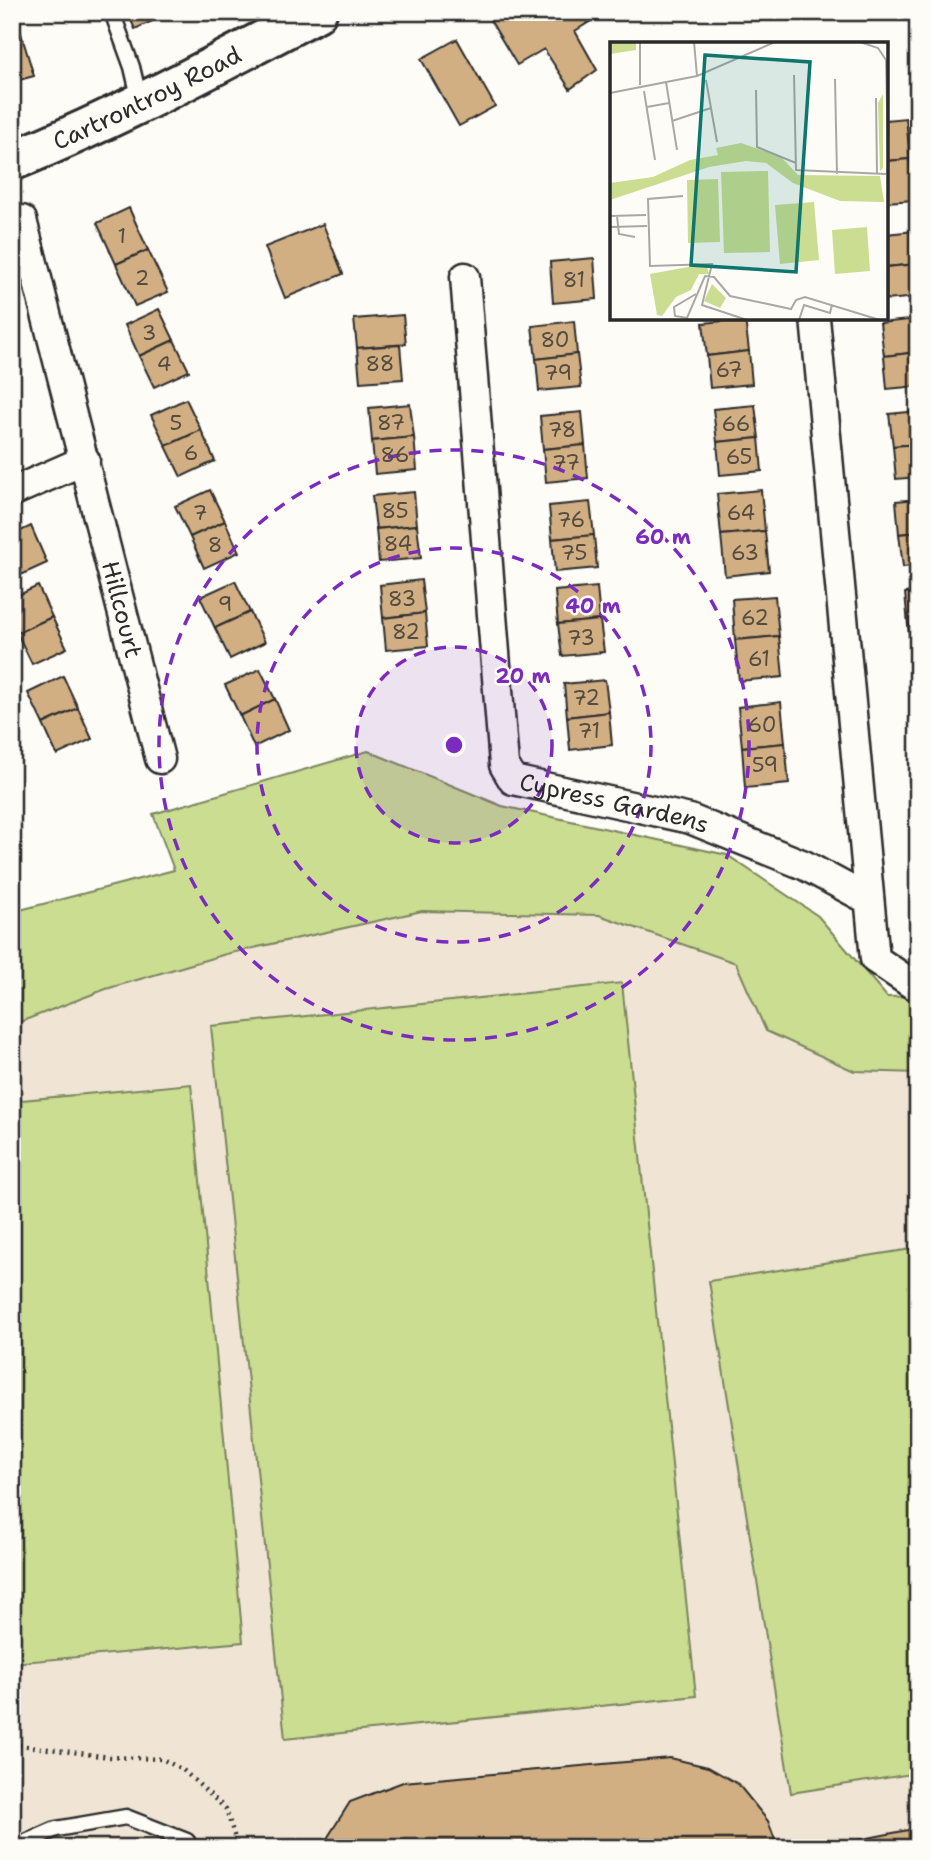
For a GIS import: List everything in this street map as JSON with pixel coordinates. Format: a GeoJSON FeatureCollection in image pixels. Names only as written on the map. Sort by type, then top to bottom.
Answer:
{"type":"FeatureCollection","features":[{"type":"Feature","properties":{"kind":"street","name":"Cartrontroy Road"},"geometry":{"type":"LineString","coordinates":[[12,161],[140,102],[317,12]]}},
{"type":"Feature","properties":{"kind":"street","name":"Hillcourt"},"geometry":{"type":"LineString","coordinates":[[22,220],[160,759]]}},
{"type":"Feature","properties":{"kind":"street","name":"Cypress Gardens"},"geometry":{"type":"LineString","coordinates":[[465,277],[504,765],[513,780],[690,819],[804,864],[869,900]]}},
{"type":"Feature","properties":{"kind":"street"},"geometry":{"type":"LineString","coordinates":[[815,320],[875,959],[912,984],[918,984]]}},
{"type":"Feature","properties":{"kind":"street"},"geometry":{"type":"LineString","coordinates":[[12,492],[85,460]]}},
{"type":"Feature","properties":{"kind":"lane"},"geometry":{"type":"LineString","coordinates":[[112,12],[132,67],[140,102]]}},
{"type":"Feature","properties":{"kind":"lane"},"geometry":{"type":"LineString","coordinates":[[12,1848],[56,1829],[126,1817],[187,1841],[191,1848]]}},
{"type":"Feature","properties":{"kind":"path"},"geometry":{"type":"LineString","coordinates":[[12,1744],[109,1757],[162,1759],[183,1770],[226,1809],[238,1848]]}},
{"type":"Feature","properties":{"kind":"shaded area"},"geometry":{"type":"Polygon","coordinates":[[[422,911],[599,915],[736,963],[766,1031],[854,1071],[918,1073],[918,1848],[12,1848],[12,1025],[106,989],[226,954],[422,911]]]}},
{"type":"Feature","properties":{"kind":"green space"},"geometry":{"type":"Polygon","coordinates":[[[368,751],[502,806],[727,855],[818,916],[887,997],[918,996],[918,1073],[854,1071],[766,1031],[736,963],[599,915],[422,911],[226,954],[106,989],[12,1025],[12,912],[174,870],[153,814],[368,751]]]}},
{"type":"Feature","properties":{"kind":"green space"},"geometry":{"type":"Polygon","coordinates":[[[622,983],[696,1696],[285,1739],[211,1026],[622,983]]]}},
{"type":"Feature","properties":{"kind":"green space"},"geometry":{"type":"Polygon","coordinates":[[[191,1084],[243,1642],[12,1663],[12,1101],[191,1084]]]}},
{"type":"Feature","properties":{"kind":"green space"},"geometry":{"type":"Polygon","coordinates":[[[918,1248],[918,1773],[791,1793],[709,1281],[918,1248]]]}},
{"type":"Feature","properties":{"kind":"building"},"geometry":{"type":"Polygon","coordinates":[[[127,12],[167,12],[168,14],[135,29],[127,12]]]}},
{"type":"Feature","properties":{"kind":"building"},"geometry":{"type":"Polygon","coordinates":[[[503,12],[585,12],[591,21],[575,31],[597,70],[570,89],[544,49],[517,65],[490,20],[503,12]]]}},
{"type":"Feature","properties":{"kind":"building"},"geometry":{"type":"Polygon","coordinates":[[[20,30],[34,76],[12,82],[12,32],[20,30]]]}},
{"type":"Feature","properties":{"kind":"building"},"geometry":{"type":"Polygon","coordinates":[[[457,39],[495,106],[459,126],[421,59],[457,39]]]}},
{"type":"Feature","properties":{"kind":"building"},"geometry":{"type":"Polygon","coordinates":[[[906,118],[910,159],[888,161],[888,120],[906,118]]]}},
{"type":"Feature","properties":{"kind":"building"},"geometry":{"type":"Polygon","coordinates":[[[910,159],[914,200],[888,202],[888,161],[910,159]]]}},
{"type":"Feature","properties":{"kind":"building"},"geometry":{"type":"Polygon","coordinates":[[[129,208],[148,250],[116,264],[97,223],[129,208]]]}},
{"type":"Feature","properties":{"kind":"building"},"geometry":{"type":"Polygon","coordinates":[[[323,224],[343,274],[285,298],[265,247],[323,224]]]}},
{"type":"Feature","properties":{"kind":"building"},"geometry":{"type":"Polygon","coordinates":[[[914,231],[917,264],[888,267],[888,234],[914,231]]]}},
{"type":"Feature","properties":{"kind":"building"},"geometry":{"type":"Polygon","coordinates":[[[148,250],[168,292],[135,306],[116,264],[148,250]]]}},
{"type":"Feature","properties":{"kind":"building"},"geometry":{"type":"Polygon","coordinates":[[[594,258],[597,299],[553,303],[550,262],[594,258]]]}},
{"type":"Feature","properties":{"kind":"building"},"geometry":{"type":"Polygon","coordinates":[[[917,264],[918,297],[888,300],[888,267],[917,264]]]}},
{"type":"Feature","properties":{"kind":"building"},"geometry":{"type":"Polygon","coordinates":[[[159,309],[174,340],[139,356],[125,325],[159,309]]]}},
{"type":"Feature","properties":{"kind":"building"},"geometry":{"type":"Polygon","coordinates":[[[403,315],[406,344],[357,348],[354,319],[403,315]]]}},
{"type":"Feature","properties":{"kind":"building"},"geometry":{"type":"Polygon","coordinates":[[[918,319],[918,352],[884,356],[880,323],[918,319]]]}},
{"type":"Feature","properties":{"kind":"building"},"geometry":{"type":"Polygon","coordinates":[[[745,320],[749,351],[707,356],[703,323],[745,320]]]}},
{"type":"Feature","properties":{"kind":"building"},"geometry":{"type":"Polygon","coordinates":[[[574,321],[577,354],[536,359],[532,326],[574,321]]]}},
{"type":"Feature","properties":{"kind":"building"},"geometry":{"type":"Polygon","coordinates":[[[174,340],[189,371],[154,387],[139,356],[174,340]]]}},
{"type":"Feature","properties":{"kind":"building"},"geometry":{"type":"Polygon","coordinates":[[[400,345],[403,379],[360,382],[357,348],[400,345]]]}},
{"type":"Feature","properties":{"kind":"building"},"geometry":{"type":"Polygon","coordinates":[[[749,351],[752,384],[710,388],[707,356],[749,351]]]}},
{"type":"Feature","properties":{"kind":"building"},"geometry":{"type":"Polygon","coordinates":[[[918,352],[918,386],[887,389],[884,356],[918,352]]]}},
{"type":"Feature","properties":{"kind":"building"},"geometry":{"type":"Polygon","coordinates":[[[577,354],[581,387],[539,391],[536,359],[577,354]]]}},
{"type":"Feature","properties":{"kind":"building"},"geometry":{"type":"Polygon","coordinates":[[[186,399],[201,430],[166,446],[151,415],[186,399]]]}},
{"type":"Feature","properties":{"kind":"building"},"geometry":{"type":"Polygon","coordinates":[[[410,404],[414,437],[372,441],[369,408],[410,404]]]}},
{"type":"Feature","properties":{"kind":"building"},"geometry":{"type":"Polygon","coordinates":[[[755,405],[759,438],[717,442],[713,409],[755,405]]]}},
{"type":"Feature","properties":{"kind":"building"},"geometry":{"type":"Polygon","coordinates":[[[918,411],[918,444],[893,446],[889,414],[918,411]]]}},
{"type":"Feature","properties":{"kind":"building"},"geometry":{"type":"Polygon","coordinates":[[[582,412],[585,445],[543,449],[540,416],[582,412]]]}},
{"type":"Feature","properties":{"kind":"building"},"geometry":{"type":"Polygon","coordinates":[[[201,430],[215,461],[181,477],[166,446],[201,430]]]}},
{"type":"Feature","properties":{"kind":"building"},"geometry":{"type":"Polygon","coordinates":[[[414,437],[417,470],[375,474],[372,441],[414,437]]]}},
{"type":"Feature","properties":{"kind":"building"},"geometry":{"type":"Polygon","coordinates":[[[759,438],[762,471],[720,475],[717,442],[759,438]]]}},
{"type":"Feature","properties":{"kind":"building"},"geometry":{"type":"Polygon","coordinates":[[[918,444],[918,477],[896,479],[893,446],[918,444]]]}},
{"type":"Feature","properties":{"kind":"building"},"geometry":{"type":"Polygon","coordinates":[[[585,445],[588,478],[546,482],[543,449],[585,445]]]}},
{"type":"Feature","properties":{"kind":"building"},"geometry":{"type":"Polygon","coordinates":[[[210,490],[225,521],[190,537],[175,506],[210,490]]]}},
{"type":"Feature","properties":{"kind":"building"},"geometry":{"type":"Polygon","coordinates":[[[761,490],[765,531],[721,535],[717,494],[761,490]]]}},
{"type":"Feature","properties":{"kind":"building"},"geometry":{"type":"Polygon","coordinates":[[[414,492],[417,525],[376,529],[372,496],[414,492]]]}},
{"type":"Feature","properties":{"kind":"building"},"geometry":{"type":"Polygon","coordinates":[[[918,499],[918,532],[899,534],[896,501],[918,499]]]}},
{"type":"Feature","properties":{"kind":"building"},"geometry":{"type":"Polygon","coordinates":[[[590,502],[594,535],[552,539],[549,506],[590,502]]]}},
{"type":"Feature","properties":{"kind":"building"},"geometry":{"type":"Polygon","coordinates":[[[225,521],[239,552],[204,568],[190,537],[225,521]]]}},
{"type":"Feature","properties":{"kind":"building"},"geometry":{"type":"Polygon","coordinates":[[[417,525],[421,558],[379,562],[376,529],[417,525]]]}},
{"type":"Feature","properties":{"kind":"building"},"geometry":{"type":"Polygon","coordinates":[[[31,526],[47,563],[14,578],[12,535],[31,526]]]}},
{"type":"Feature","properties":{"kind":"building"},"geometry":{"type":"Polygon","coordinates":[[[765,531],[769,571],[725,576],[721,535],[765,531]]]}},
{"type":"Feature","properties":{"kind":"building"},"geometry":{"type":"Polygon","coordinates":[[[918,532],[918,565],[903,567],[899,534],[918,532]]]}},
{"type":"Feature","properties":{"kind":"building"},"geometry":{"type":"Polygon","coordinates":[[[594,535],[597,568],[555,572],[552,539],[594,535]]]}},
{"type":"Feature","properties":{"kind":"building"},"geometry":{"type":"Polygon","coordinates":[[[421,580],[425,613],[383,618],[380,585],[421,580]]]}},
{"type":"Feature","properties":{"kind":"building"},"geometry":{"type":"Polygon","coordinates":[[[235,581],[250,612],[215,628],[200,597],[235,581]]]}},
{"type":"Feature","properties":{"kind":"building"},"geometry":{"type":"Polygon","coordinates":[[[38,586],[52,617],[17,633],[12,622],[12,598],[38,586]]]}},
{"type":"Feature","properties":{"kind":"building"},"geometry":{"type":"Polygon","coordinates":[[[597,587],[600,620],[558,624],[555,591],[597,587]]]}},
{"type":"Feature","properties":{"kind":"building"},"geometry":{"type":"Polygon","coordinates":[[[918,591],[918,625],[908,625],[905,593],[918,591]]]}},
{"type":"Feature","properties":{"kind":"building"},"geometry":{"type":"Polygon","coordinates":[[[775,596],[779,636],[735,640],[732,599],[775,596]]]}},
{"type":"Feature","properties":{"kind":"building"},"geometry":{"type":"Polygon","coordinates":[[[250,612],[265,642],[230,659],[215,628],[250,612]]]}},
{"type":"Feature","properties":{"kind":"building"},"geometry":{"type":"Polygon","coordinates":[[[425,613],[428,646],[386,650],[383,618],[425,613]]]}},
{"type":"Feature","properties":{"kind":"building"},"geometry":{"type":"Polygon","coordinates":[[[52,617],[67,648],[32,664],[17,633],[52,617]]]}},
{"type":"Feature","properties":{"kind":"building"},"geometry":{"type":"Polygon","coordinates":[[[600,620],[604,652],[562,656],[558,624],[600,620]]]}},
{"type":"Feature","properties":{"kind":"building"},"geometry":{"type":"Polygon","coordinates":[[[908,625],[918,625],[918,658],[912,658],[908,625]]]}},
{"type":"Feature","properties":{"kind":"building"},"geometry":{"type":"Polygon","coordinates":[[[779,636],[783,677],[739,681],[735,640],[779,636]]]}},
{"type":"Feature","properties":{"kind":"building"},"geometry":{"type":"Polygon","coordinates":[[[260,669],[275,699],[240,716],[225,685],[260,669]]]}},
{"type":"Feature","properties":{"kind":"building"},"geometry":{"type":"Polygon","coordinates":[[[63,676],[78,708],[43,724],[28,693],[63,676]]]}},
{"type":"Feature","properties":{"kind":"building"},"geometry":{"type":"Polygon","coordinates":[[[605,680],[609,712],[567,717],[564,684],[605,680]]]}},
{"type":"Feature","properties":{"kind":"building"},"geometry":{"type":"Polygon","coordinates":[[[912,680],[918,680],[918,713],[915,713],[912,680]]]}},
{"type":"Feature","properties":{"kind":"building"},"geometry":{"type":"Polygon","coordinates":[[[275,699],[289,730],[254,747],[240,716],[275,699]]]}},
{"type":"Feature","properties":{"kind":"building"},"geometry":{"type":"Polygon","coordinates":[[[781,702],[785,743],[742,747],[738,707],[781,702]]]}},
{"type":"Feature","properties":{"kind":"building"},"geometry":{"type":"Polygon","coordinates":[[[78,708],[92,739],[57,755],[43,724],[78,708]]]}},
{"type":"Feature","properties":{"kind":"building"},"geometry":{"type":"Polygon","coordinates":[[[609,712],[612,745],[570,750],[567,717],[609,712]]]}},
{"type":"Feature","properties":{"kind":"building"},"geometry":{"type":"Polygon","coordinates":[[[785,743],[789,784],[745,788],[742,747],[785,743]]]}},
{"type":"Feature","properties":{"kind":"building"},"geometry":{"type":"Polygon","coordinates":[[[670,1758],[708,1767],[738,1784],[768,1821],[778,1848],[321,1848],[350,1802],[403,1782],[670,1758]]]}},
{"type":"Feature","properties":{"kind":"building"},"geometry":{"type":"Polygon","coordinates":[[[918,1828],[918,1848],[818,1848],[918,1828]]]}}]}
